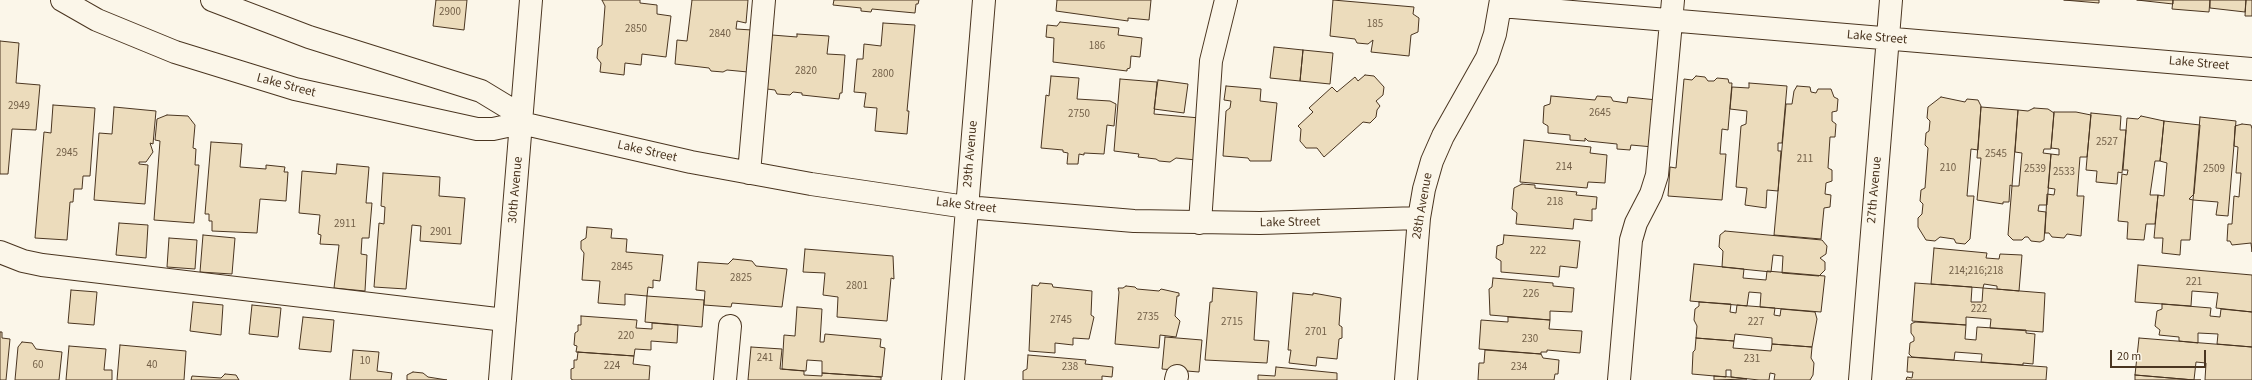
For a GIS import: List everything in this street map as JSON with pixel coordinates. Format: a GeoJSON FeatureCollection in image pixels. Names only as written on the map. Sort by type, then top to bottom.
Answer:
{"type":"FeatureCollection","features":[{"type":"Feature","properties":{"kind":"street","name":"Lake Street"},"geometry":{"type":"LineString","coordinates":[[62,0],[97,20],[142,40],[213,65],[288,87],[477,129],[493,129],[521,123],[749,174],[871,194],[966,207],[1072,217],[1200,223],[1268,223],[1419,218]]}},
{"type":"Feature","properties":{"kind":"street"},"geometry":{"type":"LineString","coordinates":[[212,0],[309,37],[481,91],[509,108],[521,123]]}},
{"type":"Feature","properties":{"kind":"street","name":"30th Avenue"},"geometry":{"type":"LineString","coordinates":[[500,380],[531,0]]}},
{"type":"Feature","properties":{"kind":"street"},"geometry":{"type":"LineString","coordinates":[[749,174],[764,0]]}},
{"type":"Feature","properties":{"kind":"street","name":"29th Avenue"},"geometry":{"type":"LineString","coordinates":[[952,380],[984,0]]}},
{"type":"Feature","properties":{"kind":"street"},"geometry":{"type":"LineString","coordinates":[[1200,223],[1211,61],[1226,0]]}},
{"type":"Feature","properties":{"kind":"street","name":"27th Avenue"},"geometry":{"type":"LineString","coordinates":[[1860,380],[1891,0]]}},
{"type":"Feature","properties":{"kind":"street","name":"Lake Street"},"geometry":{"type":"LineString","coordinates":[[1501,3],[1672,10],[1887,38],[2252,69]]}},
{"type":"Feature","properties":{"kind":"street","name":"28th Avenue"},"geometry":{"type":"LineString","coordinates":[[1406,380],[1419,218],[1432,161],[1443,136],[1487,58],[1496,34],[1501,3]]}},
{"type":"Feature","properties":{"kind":"street"},"geometry":{"type":"LineString","coordinates":[[1619,380],[1630,240],[1638,218],[1652,194],[1657,175],[1672,10]]}},
{"type":"Feature","properties":{"kind":"street"},"geometry":{"type":"LineString","coordinates":[[0,252],[23,262],[42,265],[505,320]]}},
{"type":"Feature","properties":{"kind":"street"},"geometry":{"type":"LineString","coordinates":[[725,380],[730,326]]}},
{"type":"Feature","properties":{"kind":"building"},"geometry":{"type":"Polygon","coordinates":[[[436,0],[467,0],[464,30],[433,26],[436,0]]]}},
{"type":"Feature","properties":{"kind":"building"},"geometry":{"type":"Polygon","coordinates":[[[602,0],[640,0],[640,3],[657,5],[657,14],[671,16],[666,57],[642,54],[641,65],[625,63],[624,75],[600,72],[601,63],[597,58],[598,48],[602,45],[605,6],[602,0]]]}},
{"type":"Feature","properties":{"kind":"building"},"geometry":{"type":"Polygon","coordinates":[[[692,0],[748,0],[746,23],[737,21],[736,29],[752,30],[748,72],[727,70],[723,72],[711,71],[709,68],[675,64],[677,40],[687,41],[692,0]]]}},
{"type":"Feature","properties":{"kind":"building"},"geometry":{"type":"Polygon","coordinates":[[[834,0],[919,0],[918,4],[916,4],[915,13],[872,9],[871,12],[861,11],[861,8],[833,5],[834,0]]]}},
{"type":"Feature","properties":{"kind":"building"},"geometry":{"type":"Polygon","coordinates":[[[1057,0],[1151,0],[1149,20],[1128,18],[1128,21],[1056,11],[1057,0]]]}},
{"type":"Feature","properties":{"kind":"building"},"geometry":{"type":"Polygon","coordinates":[[[1333,0],[1414,7],[1413,14],[1419,18],[1418,32],[1411,35],[1409,56],[1371,52],[1373,40],[1368,44],[1357,43],[1355,39],[1330,36],[1333,0]]]}},
{"type":"Feature","properties":{"kind":"building"},"geometry":{"type":"Polygon","coordinates":[[[2064,0],[2099,0],[2099,3],[2064,0]]]}},
{"type":"Feature","properties":{"kind":"building"},"geometry":{"type":"Polygon","coordinates":[[[2137,0],[2173,0],[2173,4],[2137,0]]]}},
{"type":"Feature","properties":{"kind":"building"},"geometry":{"type":"Polygon","coordinates":[[[2173,0],[2210,0],[2209,12],[2172,9],[2173,0]]]}},
{"type":"Feature","properties":{"kind":"building"},"geometry":{"type":"Polygon","coordinates":[[[2210,0],[2246,0],[2245,12],[2210,8],[2210,0]]]}},
{"type":"Feature","properties":{"kind":"building"},"geometry":{"type":"Polygon","coordinates":[[[2246,0],[2252,0],[2252,16],[2245,16],[2246,0]]]}},
{"type":"Feature","properties":{"kind":"building"},"geometry":{"type":"Polygon","coordinates":[[[1060,22],[1119,28],[1118,35],[1142,38],[1140,57],[1131,56],[1130,68],[1127,69],[1127,71],[1053,62],[1054,38],[1046,37],[1047,25],[1057,26],[1060,22]]]}},
{"type":"Feature","properties":{"kind":"building"},"geometry":{"type":"Polygon","coordinates":[[[883,23],[915,25],[907,111],[909,111],[907,134],[875,131],[877,108],[864,107],[866,93],[854,92],[857,59],[863,59],[864,44],[881,46],[883,23]]]}},
{"type":"Feature","properties":{"kind":"building"},"geometry":{"type":"Polygon","coordinates":[[[797,34],[829,36],[827,54],[845,55],[842,93],[840,93],[839,99],[802,95],[802,93],[793,92],[790,95],[777,94],[775,90],[767,89],[772,35],[797,37],[797,34]]]}},
{"type":"Feature","properties":{"kind":"building"},"geometry":{"type":"Polygon","coordinates":[[[0,41],[19,43],[16,83],[40,85],[36,130],[12,129],[8,174],[0,174],[0,41]]]}},
{"type":"Feature","properties":{"kind":"building"},"geometry":{"type":"Polygon","coordinates":[[[1274,47],[1303,50],[1300,81],[1270,78],[1274,47]]]}},
{"type":"Feature","properties":{"kind":"building"},"geometry":{"type":"Polygon","coordinates":[[[1303,50],[1333,53],[1330,84],[1300,81],[1303,50]]]}},
{"type":"Feature","properties":{"kind":"building"},"geometry":{"type":"Polygon","coordinates":[[[1365,75],[1374,76],[1384,87],[1383,95],[1376,101],[1380,106],[1377,110],[1376,117],[1370,123],[1363,122],[1324,157],[1317,148],[1306,148],[1300,141],[1301,129],[1298,126],[1313,112],[1309,108],[1332,87],[1337,92],[1355,77],[1358,81],[1365,75]]]}},
{"type":"Feature","properties":{"kind":"building"},"geometry":{"type":"Polygon","coordinates":[[[1051,76],[1079,78],[1077,99],[1110,101],[1116,104],[1114,126],[1107,125],[1104,154],[1079,154],[1078,164],[1067,164],[1068,153],[1063,152],[1063,150],[1041,148],[1046,95],[1049,96],[1051,76]]]}},
{"type":"Feature","properties":{"kind":"building"},"geometry":{"type":"Polygon","coordinates":[[[1696,76],[1705,77],[1708,81],[1714,81],[1717,78],[1728,79],[1729,83],[1732,83],[1728,130],[1722,129],[1720,154],[1726,154],[1722,200],[1668,196],[1670,167],[1676,168],[1684,79],[1692,80],[1696,76]]]}},
{"type":"Feature","properties":{"kind":"building"},"geometry":{"type":"Polygon","coordinates":[[[1120,79],[1157,82],[1154,114],[1200,118],[1196,160],[1176,158],[1170,162],[1159,161],[1156,159],[1138,157],[1139,154],[1114,151],[1120,79]]]}},
{"type":"Feature","properties":{"kind":"building"},"geometry":{"type":"Polygon","coordinates":[[[1158,80],[1188,84],[1184,113],[1154,109],[1158,80]]]}},
{"type":"Feature","properties":{"kind":"building"},"geometry":{"type":"Polygon","coordinates":[[[1749,83],[1787,86],[1782,143],[1778,143],[1778,151],[1781,151],[1778,191],[1767,190],[1766,208],[1745,205],[1747,188],[1736,187],[1741,126],[1746,124],[1747,111],[1730,109],[1732,87],[1749,88],[1749,83]]]}},
{"type":"Feature","properties":{"kind":"building"},"geometry":{"type":"Polygon","coordinates":[[[1226,86],[1261,89],[1260,101],[1277,103],[1271,161],[1250,161],[1248,158],[1223,156],[1226,111],[1230,108],[1231,101],[1224,100],[1226,86]]]}},
{"type":"Feature","properties":{"kind":"building"},"geometry":{"type":"Polygon","coordinates":[[[1797,86],[1810,87],[1811,92],[1816,93],[1818,89],[1831,89],[1834,97],[1838,99],[1837,111],[1832,112],[1832,121],[1836,124],[1835,137],[1830,137],[1828,168],[1832,170],[1832,181],[1826,183],[1825,194],[1831,195],[1830,207],[1824,208],[1821,239],[1774,235],[1786,104],[1792,104],[1794,91],[1797,86]]]}},
{"type":"Feature","properties":{"kind":"building"},"geometry":{"type":"Polygon","coordinates":[[[1551,96],[1595,100],[1597,96],[1611,97],[1613,101],[1627,103],[1628,97],[1657,100],[1653,147],[1631,145],[1630,150],[1617,149],[1617,144],[1588,141],[1585,138],[1585,141],[1570,140],[1570,135],[1548,133],[1548,126],[1543,123],[1544,106],[1550,104],[1551,96]]]}},
{"type":"Feature","properties":{"kind":"building"},"geometry":{"type":"Polygon","coordinates":[[[1941,97],[1965,102],[1967,99],[1978,100],[1981,106],[1978,150],[1971,149],[1967,196],[1974,196],[1970,239],[1965,244],[1956,243],[1954,239],[1940,237],[1935,241],[1926,240],[1918,227],[1918,218],[1922,214],[1923,204],[1920,201],[1921,190],[1925,188],[1928,148],[1925,145],[1926,133],[1929,131],[1930,121],[1927,118],[1928,107],[1941,97]]]}},
{"type":"Feature","properties":{"kind":"building"},"geometry":{"type":"Polygon","coordinates":[[[53,105],[95,108],[90,176],[83,176],[82,189],[74,189],[73,202],[70,202],[67,240],[35,238],[44,132],[51,133],[53,105]]]}},
{"type":"Feature","properties":{"kind":"building"},"geometry":{"type":"Polygon","coordinates":[[[114,107],[156,111],[153,144],[150,143],[153,152],[146,162],[139,162],[139,164],[148,165],[145,204],[94,200],[99,133],[112,134],[114,107]]]}},
{"type":"Feature","properties":{"kind":"building"},"geometry":{"type":"Polygon","coordinates":[[[1981,107],[2018,110],[2012,186],[2010,185],[2009,202],[2003,202],[2003,204],[1977,200],[1981,158],[1977,158],[1981,107]]]}},
{"type":"Feature","properties":{"kind":"building"},"geometry":{"type":"Polygon","coordinates":[[[2034,108],[2048,109],[2054,113],[2051,149],[2044,149],[2043,153],[2051,154],[2047,205],[2039,205],[2038,211],[2046,212],[2044,240],[2040,242],[2031,241],[2028,237],[2025,237],[2022,240],[2013,240],[2008,235],[2012,186],[2019,186],[2022,153],[2015,152],[2018,110],[2028,111],[2034,108]]]}},
{"type":"Feature","properties":{"kind":"building"},"geometry":{"type":"Polygon","coordinates":[[[2054,112],[2076,112],[2091,115],[2087,157],[2080,157],[2077,196],[2084,196],[2081,236],[2067,234],[2064,238],[2052,237],[2049,233],[2045,233],[2047,194],[2054,195],[2055,189],[2048,188],[2051,154],[2059,155],[2059,149],[2051,148],[2054,112]]]}},
{"type":"Feature","properties":{"kind":"building"},"geometry":{"type":"Polygon","coordinates":[[[2091,113],[2121,116],[2120,130],[2126,130],[2122,173],[2118,172],[2117,184],[2096,182],[2097,171],[2086,170],[2091,113]]]}},
{"type":"Feature","properties":{"kind":"building"},"geometry":{"type":"Polygon","coordinates":[[[167,115],[188,116],[195,125],[193,148],[196,149],[195,165],[199,165],[194,223],[154,220],[160,141],[155,140],[157,119],[167,115]]]}},
{"type":"Feature","properties":{"kind":"building"},"geometry":{"type":"Polygon","coordinates":[[[2141,116],[2164,121],[2160,161],[2155,161],[2150,195],[2158,195],[2155,224],[2146,224],[2144,240],[2127,239],[2128,222],[2118,221],[2122,174],[2127,175],[2128,170],[2123,170],[2127,118],[2138,119],[2141,116]]]}},
{"type":"Feature","properties":{"kind":"building"},"geometry":{"type":"Polygon","coordinates":[[[2200,117],[2236,121],[2228,216],[2216,215],[2218,202],[2193,200],[2200,117]]]}},
{"type":"Feature","properties":{"kind":"building"},"geometry":{"type":"Polygon","coordinates":[[[2164,121],[2200,125],[2194,194],[2189,199],[2193,200],[2190,240],[2181,240],[2180,255],[2162,253],[2163,238],[2154,238],[2158,195],[2164,196],[2167,163],[2160,161],[2164,121]]]}},
{"type":"Feature","properties":{"kind":"building"},"geometry":{"type":"Polygon","coordinates":[[[2242,124],[2251,125],[2252,129],[2252,252],[2251,243],[2232,245],[2230,241],[2227,241],[2228,224],[2232,224],[2234,196],[2239,197],[2241,173],[2236,173],[2238,147],[2234,146],[2235,126],[2242,124]]]}},
{"type":"Feature","properties":{"kind":"building"},"geometry":{"type":"Polygon","coordinates":[[[1524,140],[1591,147],[1590,153],[1607,155],[1605,183],[1588,182],[1587,188],[1520,182],[1524,140]]]}},
{"type":"Feature","properties":{"kind":"building"},"geometry":{"type":"Polygon","coordinates":[[[211,142],[242,144],[240,167],[266,169],[266,165],[285,167],[284,172],[288,172],[286,201],[260,199],[257,233],[212,231],[212,221],[209,221],[209,214],[205,214],[211,142]]]}},
{"type":"Feature","properties":{"kind":"building"},"geometry":{"type":"Polygon","coordinates":[[[337,164],[369,167],[366,203],[372,203],[369,238],[362,238],[361,254],[367,255],[365,291],[334,288],[339,245],[320,244],[321,235],[318,234],[320,215],[299,213],[302,171],[336,174],[337,164]]]}},
{"type":"Feature","properties":{"kind":"building"},"geometry":{"type":"Polygon","coordinates":[[[383,173],[440,177],[439,196],[465,198],[461,244],[420,241],[421,226],[412,225],[406,289],[374,287],[379,223],[384,224],[385,207],[381,206],[383,173]]]}},
{"type":"Feature","properties":{"kind":"building"},"geometry":{"type":"Polygon","coordinates":[[[1522,184],[1535,185],[1535,188],[1577,192],[1576,195],[1597,197],[1596,209],[1592,209],[1592,221],[1574,219],[1573,229],[1516,224],[1517,213],[1512,209],[1514,188],[1522,184]]]}},
{"type":"Feature","properties":{"kind":"building"},"geometry":{"type":"Polygon","coordinates":[[[119,223],[148,225],[146,258],[116,255],[119,223]]]}},
{"type":"Feature","properties":{"kind":"building"},"geometry":{"type":"Polygon","coordinates":[[[587,227],[612,229],[611,238],[627,239],[626,252],[663,255],[660,281],[653,280],[653,288],[648,287],[647,296],[625,294],[625,305],[598,303],[600,281],[582,280],[584,253],[581,249],[581,241],[586,238],[587,227]]]}},
{"type":"Feature","properties":{"kind":"building"},"geometry":{"type":"Polygon","coordinates":[[[1725,231],[1822,240],[1827,246],[1826,254],[1820,258],[1825,262],[1825,270],[1819,276],[1782,273],[1783,256],[1773,255],[1771,272],[1722,267],[1723,251],[1719,247],[1720,235],[1725,231]]]}},
{"type":"Feature","properties":{"kind":"building"},"geometry":{"type":"Polygon","coordinates":[[[203,235],[235,238],[232,274],[200,272],[203,235]]]}},
{"type":"Feature","properties":{"kind":"building"},"geometry":{"type":"Polygon","coordinates":[[[1504,235],[1580,241],[1577,268],[1560,266],[1559,277],[1501,272],[1501,261],[1496,258],[1497,246],[1503,244],[1504,235]]]}},
{"type":"Feature","properties":{"kind":"building"},"geometry":{"type":"Polygon","coordinates":[[[169,238],[197,240],[195,269],[167,267],[169,238]]]}},
{"type":"Feature","properties":{"kind":"building"},"geometry":{"type":"Polygon","coordinates":[[[1934,248],[1987,253],[1986,258],[1999,259],[2000,254],[2022,255],[2019,291],[1997,289],[1997,286],[1984,284],[1983,288],[1931,284],[1934,248]]]}},
{"type":"Feature","properties":{"kind":"building"},"geometry":{"type":"Polygon","coordinates":[[[805,249],[893,256],[894,279],[891,278],[887,321],[837,317],[838,297],[823,295],[825,273],[803,272],[805,249]]]}},
{"type":"Feature","properties":{"kind":"building"},"geometry":{"type":"Polygon","coordinates":[[[733,259],[752,261],[756,266],[787,269],[782,307],[732,303],[731,307],[704,305],[705,291],[696,290],[698,262],[728,264],[733,259]]]}},
{"type":"Feature","properties":{"kind":"building"},"geometry":{"type":"Polygon","coordinates":[[[1694,264],[1744,269],[1743,278],[1766,280],[1767,271],[1825,276],[1821,312],[1760,307],[1761,293],[1749,292],[1747,306],[1690,301],[1694,264]]]}},
{"type":"Feature","properties":{"kind":"building"},"geometry":{"type":"Polygon","coordinates":[[[2138,265],[2252,275],[2252,312],[2216,308],[2218,293],[2192,291],[2191,306],[2135,302],[2138,265]]]}},
{"type":"Feature","properties":{"kind":"building"},"geometry":{"type":"Polygon","coordinates":[[[1493,278],[1553,283],[1553,286],[1574,288],[1572,312],[1550,311],[1550,320],[1490,315],[1489,289],[1492,287],[1493,278]]]}},
{"type":"Feature","properties":{"kind":"building"},"geometry":{"type":"Polygon","coordinates":[[[1040,283],[1052,284],[1053,287],[1092,291],[1091,315],[1094,317],[1089,339],[1073,338],[1073,345],[1055,343],[1055,353],[1029,351],[1032,285],[1038,286],[1040,283]]]}},
{"type":"Feature","properties":{"kind":"building"},"geometry":{"type":"Polygon","coordinates":[[[1915,283],[1972,287],[1971,302],[1982,302],[1983,288],[2045,293],[2043,332],[1990,328],[1991,319],[1966,317],[1966,325],[1912,321],[1915,283]]]}},
{"type":"Feature","properties":{"kind":"building"},"geometry":{"type":"Polygon","coordinates":[[[1126,286],[1135,287],[1137,289],[1159,291],[1161,289],[1179,293],[1179,296],[1177,296],[1175,316],[1180,321],[1176,337],[1160,335],[1159,348],[1115,344],[1119,292],[1118,288],[1123,288],[1126,286]]]}},
{"type":"Feature","properties":{"kind":"building"},"geometry":{"type":"Polygon","coordinates":[[[1213,288],[1257,292],[1254,340],[1269,341],[1267,363],[1205,360],[1210,302],[1212,302],[1213,288]]]}},
{"type":"Feature","properties":{"kind":"building"},"geometry":{"type":"Polygon","coordinates":[[[71,290],[97,292],[94,325],[68,323],[71,290]]]}},
{"type":"Feature","properties":{"kind":"building"},"geometry":{"type":"Polygon","coordinates":[[[1293,293],[1313,295],[1313,293],[1341,298],[1339,325],[1342,327],[1342,338],[1339,339],[1337,359],[1317,357],[1316,366],[1289,363],[1291,350],[1288,350],[1293,293]]]}},
{"type":"Feature","properties":{"kind":"building"},"geometry":{"type":"Polygon","coordinates":[[[647,296],[704,300],[702,327],[645,322],[647,296]]]}},
{"type":"Feature","properties":{"kind":"building"},"geometry":{"type":"Polygon","coordinates":[[[193,302],[223,305],[221,335],[190,331],[193,302]]]}},
{"type":"Feature","properties":{"kind":"building"},"geometry":{"type":"Polygon","coordinates":[[[1699,302],[1731,304],[1730,312],[1736,313],[1737,305],[1775,308],[1774,315],[1780,316],[1781,309],[1815,312],[1817,319],[1812,347],[1772,344],[1772,338],[1735,334],[1734,341],[1696,338],[1697,326],[1694,320],[1695,309],[1699,306],[1699,302]]]}},
{"type":"Feature","properties":{"kind":"building"},"geometry":{"type":"Polygon","coordinates":[[[2162,304],[2211,308],[2210,316],[2220,317],[2221,309],[2252,312],[2252,347],[2217,344],[2218,334],[2198,333],[2198,343],[2179,341],[2179,337],[2159,335],[2160,330],[2155,326],[2157,311],[2162,309],[2162,304]]]}},
{"type":"Feature","properties":{"kind":"building"},"geometry":{"type":"Polygon","coordinates":[[[252,305],[281,308],[278,337],[249,334],[252,305]]]}},
{"type":"Feature","properties":{"kind":"building"},"geometry":{"type":"Polygon","coordinates":[[[797,307],[822,309],[820,342],[824,342],[825,334],[881,339],[880,347],[885,348],[882,377],[822,373],[822,361],[807,360],[806,371],[782,369],[784,335],[795,336],[797,307]]]}},
{"type":"Feature","properties":{"kind":"building"},"geometry":{"type":"Polygon","coordinates":[[[581,316],[637,320],[636,328],[652,329],[652,323],[678,325],[677,343],[651,341],[651,350],[635,349],[634,356],[576,352],[577,346],[574,345],[575,333],[578,331],[578,325],[581,325],[581,316]]]}},
{"type":"Feature","properties":{"kind":"building"},"geometry":{"type":"Polygon","coordinates":[[[303,317],[334,320],[331,352],[299,349],[303,317]]]}},
{"type":"Feature","properties":{"kind":"building"},"geometry":{"type":"Polygon","coordinates":[[[1508,317],[1550,320],[1549,329],[1582,331],[1580,353],[1547,350],[1547,352],[1541,352],[1541,354],[1479,349],[1481,320],[1508,322],[1508,317]]]}},
{"type":"Feature","properties":{"kind":"building"},"geometry":{"type":"Polygon","coordinates":[[[1915,322],[1966,325],[1965,339],[1976,340],[1977,327],[2026,330],[2026,333],[2035,334],[2033,364],[2023,363],[2023,365],[1981,362],[1982,354],[1955,352],[1954,360],[1912,357],[1909,354],[1910,343],[1914,341],[1914,337],[1911,333],[1911,324],[1915,322]]]}},
{"type":"Feature","properties":{"kind":"building"},"geometry":{"type":"Polygon","coordinates":[[[0,332],[2,332],[2,338],[10,339],[6,380],[0,380],[0,332]]]}},
{"type":"Feature","properties":{"kind":"building"},"geometry":{"type":"Polygon","coordinates":[[[1165,337],[1202,340],[1199,372],[1162,369],[1165,337]]]}},
{"type":"Feature","properties":{"kind":"building"},"geometry":{"type":"Polygon","coordinates":[[[1696,338],[1734,341],[1733,348],[1771,351],[1772,344],[1812,347],[1811,358],[1814,363],[1813,375],[1810,380],[1774,380],[1775,374],[1770,373],[1769,380],[1759,380],[1731,377],[1731,370],[1726,370],[1726,377],[1692,374],[1693,352],[1695,350],[1696,338]]]}},
{"type":"Feature","properties":{"kind":"building"},"geometry":{"type":"Polygon","coordinates":[[[2139,338],[2252,347],[2252,380],[2205,380],[2206,363],[2196,362],[2194,380],[2135,375],[2139,338]]]}},
{"type":"Feature","properties":{"kind":"building"},"geometry":{"type":"Polygon","coordinates":[[[22,342],[32,343],[36,349],[62,352],[59,380],[15,380],[18,347],[22,342]]]}},
{"type":"Feature","properties":{"kind":"building"},"geometry":{"type":"Polygon","coordinates":[[[120,345],[186,351],[184,380],[117,380],[120,345]]]}},
{"type":"Feature","properties":{"kind":"building"},"geometry":{"type":"Polygon","coordinates":[[[69,346],[106,349],[104,370],[112,370],[112,380],[66,380],[69,346]]]}},
{"type":"Feature","properties":{"kind":"building"},"geometry":{"type":"Polygon","coordinates":[[[751,347],[782,349],[780,369],[804,371],[804,375],[822,376],[822,373],[881,377],[881,380],[748,380],[751,347]]]}},
{"type":"Feature","properties":{"kind":"building"},"geometry":{"type":"Polygon","coordinates":[[[353,350],[379,352],[377,371],[392,373],[391,380],[350,380],[353,350]]]}},
{"type":"Feature","properties":{"kind":"building"},"geometry":{"type":"Polygon","coordinates":[[[1485,350],[1541,354],[1543,358],[1559,360],[1558,374],[1555,374],[1554,380],[1478,380],[1479,363],[1484,363],[1485,350]]]}},
{"type":"Feature","properties":{"kind":"building"},"geometry":{"type":"Polygon","coordinates":[[[578,352],[634,356],[633,364],[650,366],[649,380],[573,380],[571,379],[571,369],[574,368],[574,360],[577,360],[578,352]]]}},
{"type":"Feature","properties":{"kind":"building"},"geometry":{"type":"Polygon","coordinates":[[[1028,355],[1086,360],[1085,364],[1113,367],[1112,377],[1102,376],[1102,380],[1023,380],[1023,371],[1027,369],[1028,355]]]}},
{"type":"Feature","properties":{"kind":"building"},"geometry":{"type":"Polygon","coordinates":[[[1908,357],[2047,367],[2046,380],[1906,380],[1907,377],[1912,378],[1913,372],[1907,372],[1908,357]]]}},
{"type":"Feature","properties":{"kind":"building"},"geometry":{"type":"Polygon","coordinates":[[[1276,367],[1337,373],[1337,380],[1258,380],[1258,375],[1275,376],[1276,367]]]}},
{"type":"Feature","properties":{"kind":"building"},"geometry":{"type":"Polygon","coordinates":[[[413,372],[423,373],[428,377],[447,380],[407,380],[407,375],[413,372]]]}},
{"type":"Feature","properties":{"kind":"building"},"geometry":{"type":"Polygon","coordinates":[[[225,374],[236,375],[239,380],[191,380],[192,376],[221,378],[225,374]]]}},
{"type":"Feature","properties":{"kind":"building"},"geometry":{"type":"Polygon","coordinates":[[[2135,375],[2194,380],[2135,380],[2135,375]]]}},
{"type":"Feature","properties":{"kind":"building"},"geometry":{"type":"Polygon","coordinates":[[[1714,376],[1731,377],[1747,379],[1714,380],[1714,376]]]}}]}
